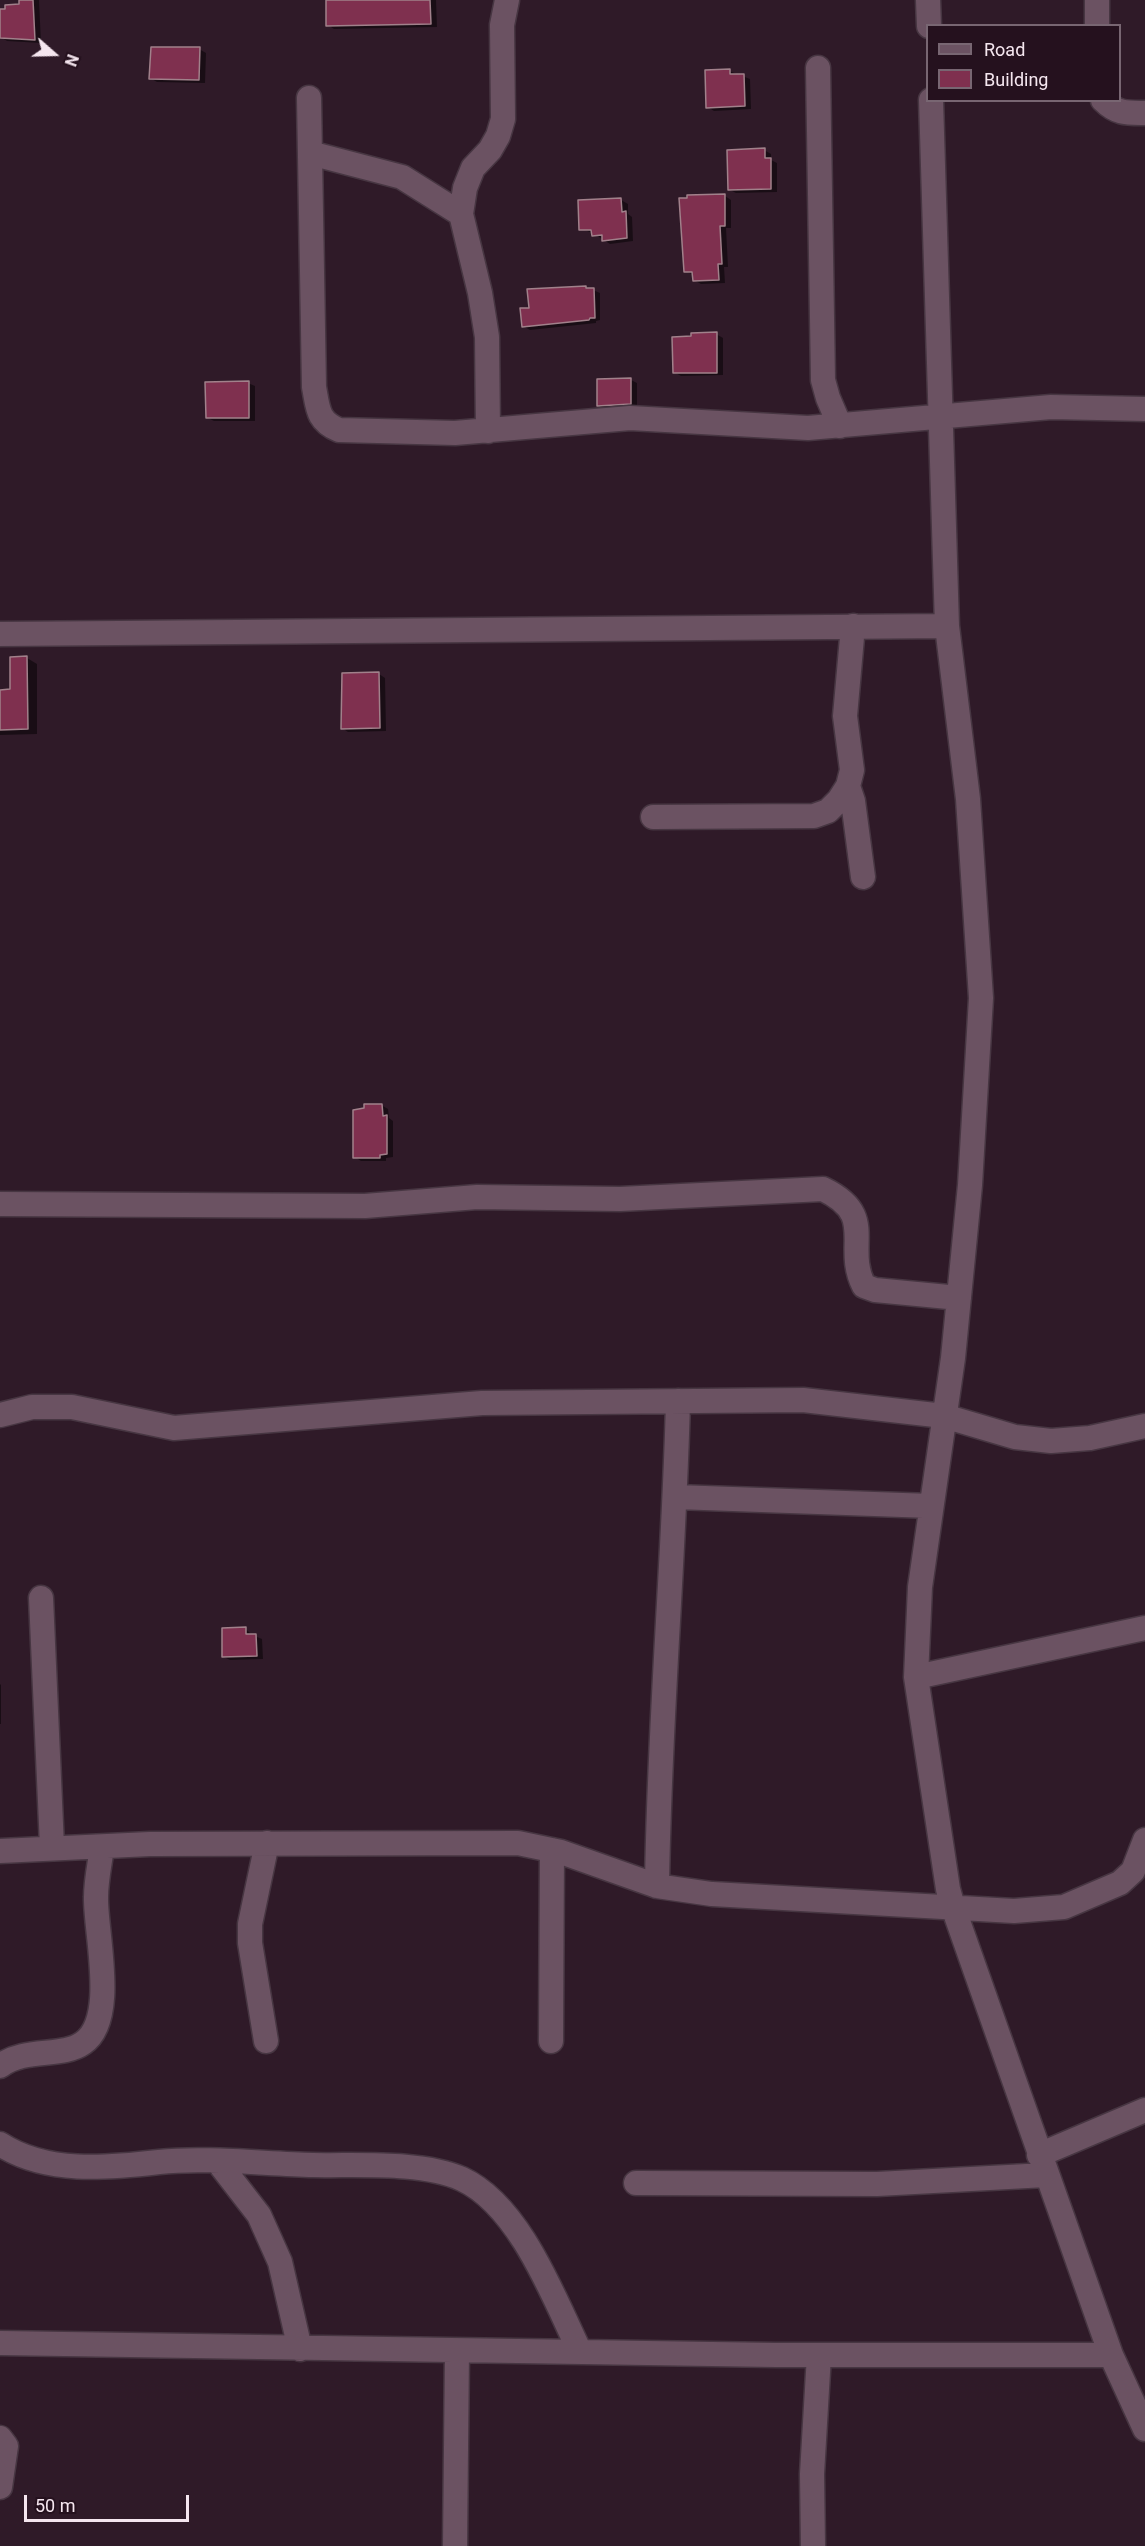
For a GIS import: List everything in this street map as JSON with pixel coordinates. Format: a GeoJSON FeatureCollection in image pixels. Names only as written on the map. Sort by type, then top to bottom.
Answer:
{"type":"FeatureCollection","features":[{"type":"Feature","properties":{"kind":"street"},"geometry":{"type":"LineString","coordinates":[[488,431],[487,337],[480,293],[461,214],[465,188],[473,168],[490,150],[498,136],[502,119],[502,25],[507,0]]}},
{"type":"Feature","properties":{"kind":"street"},"geometry":{"type":"LineString","coordinates":[[928,0],[929,24]]}},
{"type":"Feature","properties":{"kind":"street"},"geometry":{"type":"LineString","coordinates":[[1097,0],[1097,24]]}},
{"type":"Feature","properties":{"kind":"street"},"geometry":{"type":"LineString","coordinates":[[818,68],[823,380],[840,426]]}},
{"type":"Feature","properties":{"kind":"street"},"geometry":{"type":"LineString","coordinates":[[309,98],[314,387],[319,417],[328,425],[339,430],[488,431],[630,418],[808,428],[1051,407],[1145,409]]}},
{"type":"Feature","properties":{"kind":"street"},"geometry":{"type":"LineString","coordinates":[[931,102],[947,626],[968,800],[981,998],[970,1185],[959,1298],[920,1587],[916,1677],[948,1889],[953,1907],[1111,2355],[1145,2429]]}},
{"type":"Feature","properties":{"kind":"street"},"geometry":{"type":"LineString","coordinates":[[1105,102],[1112,109],[1123,113],[1145,112]]}},
{"type":"Feature","properties":{"kind":"street"},"geometry":{"type":"LineString","coordinates":[[310,153],[402,177],[461,214]]}},
{"type":"Feature","properties":{"kind":"street"},"geometry":{"type":"LineString","coordinates":[[653,817],[814,816],[828,811],[848,786],[852,770],[845,706],[853,626]]}},
{"type":"Feature","properties":{"kind":"street"},"geometry":{"type":"LineString","coordinates":[[0,634],[947,626]]}},
{"type":"Feature","properties":{"kind":"street"},"geometry":{"type":"LineString","coordinates":[[848,786],[853,801],[864,877]]}},
{"type":"Feature","properties":{"kind":"street"},"geometry":{"type":"LineString","coordinates":[[0,1204],[365,1206],[477,1197],[620,1199],[823,1189],[841,1198],[852,1210],[856,1225],[858,1275],[864,1286],[875,1290],[959,1298]]}},
{"type":"Feature","properties":{"kind":"street"},"geometry":{"type":"LineString","coordinates":[[0,1415],[32,1407],[72,1407],[174,1428],[482,1403],[803,1400],[944,1416],[1015,1437],[1051,1441],[1090,1438],[1145,1426]]}},
{"type":"Feature","properties":{"kind":"street"},"geometry":{"type":"LineString","coordinates":[[657,1886],[659,1772],[676,1497],[678,1401]]}},
{"type":"Feature","properties":{"kind":"street"},"geometry":{"type":"LineString","coordinates":[[676,1497],[931,1506]]}},
{"type":"Feature","properties":{"kind":"street"},"geometry":{"type":"LineString","coordinates":[[41,1598],[52,1847]]}},
{"type":"Feature","properties":{"kind":"street"},"geometry":{"type":"LineString","coordinates":[[916,1677],[1145,1628]]}},
{"type":"Feature","properties":{"kind":"street"},"geometry":{"type":"LineString","coordinates":[[0,1851],[52,1847],[267,1843],[518,1843],[552,1850],[657,1886],[712,1894],[1014,1911],[1064,1907],[1120,1883],[1133,1871],[1143,1853]]}},
{"type":"Feature","properties":{"kind":"street"},"geometry":{"type":"LineString","coordinates":[[266,2041],[250,1943],[250,1924],[267,1843]]}},
{"type":"Feature","properties":{"kind":"street"},"geometry":{"type":"LineString","coordinates":[[0,2066],[18,2056],[83,2043],[93,2031],[100,2014],[103,1991],[96,1898],[102,1847]]}},
{"type":"Feature","properties":{"kind":"street"},"geometry":{"type":"LineString","coordinates":[[550,2041],[552,1850]]}},
{"type":"Feature","properties":{"kind":"street"},"geometry":{"type":"LineString","coordinates":[[636,2183],[877,2184],[1043,2165],[1145,2110]]}},
{"type":"Feature","properties":{"kind":"street"},"geometry":{"type":"LineString","coordinates":[[0,2144],[33,2159],[70,2165],[118,2168],[162,2162],[218,2162],[427,2170],[462,2179],[482,2193],[506,2217],[533,2253],[580,2352]]}},
{"type":"Feature","properties":{"kind":"street"},"geometry":{"type":"LineString","coordinates":[[218,2162],[259,2215],[272,2243],[291,2302],[300,2349]]}},
{"type":"Feature","properties":{"kind":"street"},"geometry":{"type":"LineString","coordinates":[[0,2343],[819,2355],[1111,2355]]}},
{"type":"Feature","properties":{"kind":"street"},"geometry":{"type":"LineString","coordinates":[[455,2546],[457,2351]]}},
{"type":"Feature","properties":{"kind":"street"},"geometry":{"type":"LineString","coordinates":[[813,2546],[812,2474],[819,2355]]}},
{"type":"Feature","properties":{"kind":"street"},"geometry":{"type":"LineString","coordinates":[[0,2438],[6,2446],[0,2487]]}},
{"type":"Feature","properties":{"kind":"building"},"geometry":{"type":"Polygon","coordinates":[[[19,0],[33,0],[35,40],[0,38],[0,9],[5,9],[5,5],[19,4],[19,0]]]}},
{"type":"Feature","properties":{"kind":"building"},"geometry":{"type":"Polygon","coordinates":[[[326,0],[430,0],[431,24],[326,26],[326,0]]]}},
{"type":"Feature","properties":{"kind":"building"},"geometry":{"type":"Polygon","coordinates":[[[151,47],[200,47],[199,80],[149,79],[151,47]]]}},
{"type":"Feature","properties":{"kind":"building"},"geometry":{"type":"Polygon","coordinates":[[[730,69],[730,74],[744,74],[745,106],[706,108],[705,70],[730,69]]]}},
{"type":"Feature","properties":{"kind":"building"},"geometry":{"type":"Polygon","coordinates":[[[765,148],[765,158],[771,158],[771,189],[728,190],[727,150],[765,148]]]}},
{"type":"Feature","properties":{"kind":"building"},"geometry":{"type":"Polygon","coordinates":[[[725,194],[725,226],[720,226],[722,264],[718,264],[719,280],[693,281],[692,272],[684,272],[679,198],[687,198],[687,195],[725,194]]]}},
{"type":"Feature","properties":{"kind":"building"},"geometry":{"type":"Polygon","coordinates":[[[621,198],[622,212],[626,211],[627,238],[602,241],[602,235],[592,236],[591,230],[579,230],[578,200],[621,198]]]}},
{"type":"Feature","properties":{"kind":"building"},"geometry":{"type":"Polygon","coordinates":[[[586,286],[586,288],[594,288],[595,318],[522,327],[520,308],[529,308],[527,289],[586,286]]]}},
{"type":"Feature","properties":{"kind":"building"},"geometry":{"type":"Polygon","coordinates":[[[717,332],[717,373],[673,373],[672,337],[691,336],[691,333],[717,332]]]}},
{"type":"Feature","properties":{"kind":"building"},"geometry":{"type":"Polygon","coordinates":[[[631,378],[631,404],[597,406],[597,379],[631,378]]]}},
{"type":"Feature","properties":{"kind":"building"},"geometry":{"type":"Polygon","coordinates":[[[249,381],[249,418],[206,418],[205,382],[249,381]]]}},
{"type":"Feature","properties":{"kind":"building"},"geometry":{"type":"Polygon","coordinates":[[[27,656],[28,729],[0,730],[0,690],[10,689],[10,657],[27,656]]]}},
{"type":"Feature","properties":{"kind":"building"},"geometry":{"type":"Polygon","coordinates":[[[379,672],[380,728],[341,729],[342,673],[379,672]]]}},
{"type":"Feature","properties":{"kind":"building"},"geometry":{"type":"Polygon","coordinates":[[[364,1104],[382,1104],[383,1116],[387,1115],[387,1154],[380,1155],[380,1158],[353,1158],[353,1110],[364,1108],[364,1104]]]}},
{"type":"Feature","properties":{"kind":"building"},"geometry":{"type":"Polygon","coordinates":[[[246,1627],[246,1634],[256,1634],[257,1656],[222,1657],[222,1628],[246,1627]]]}}]}
